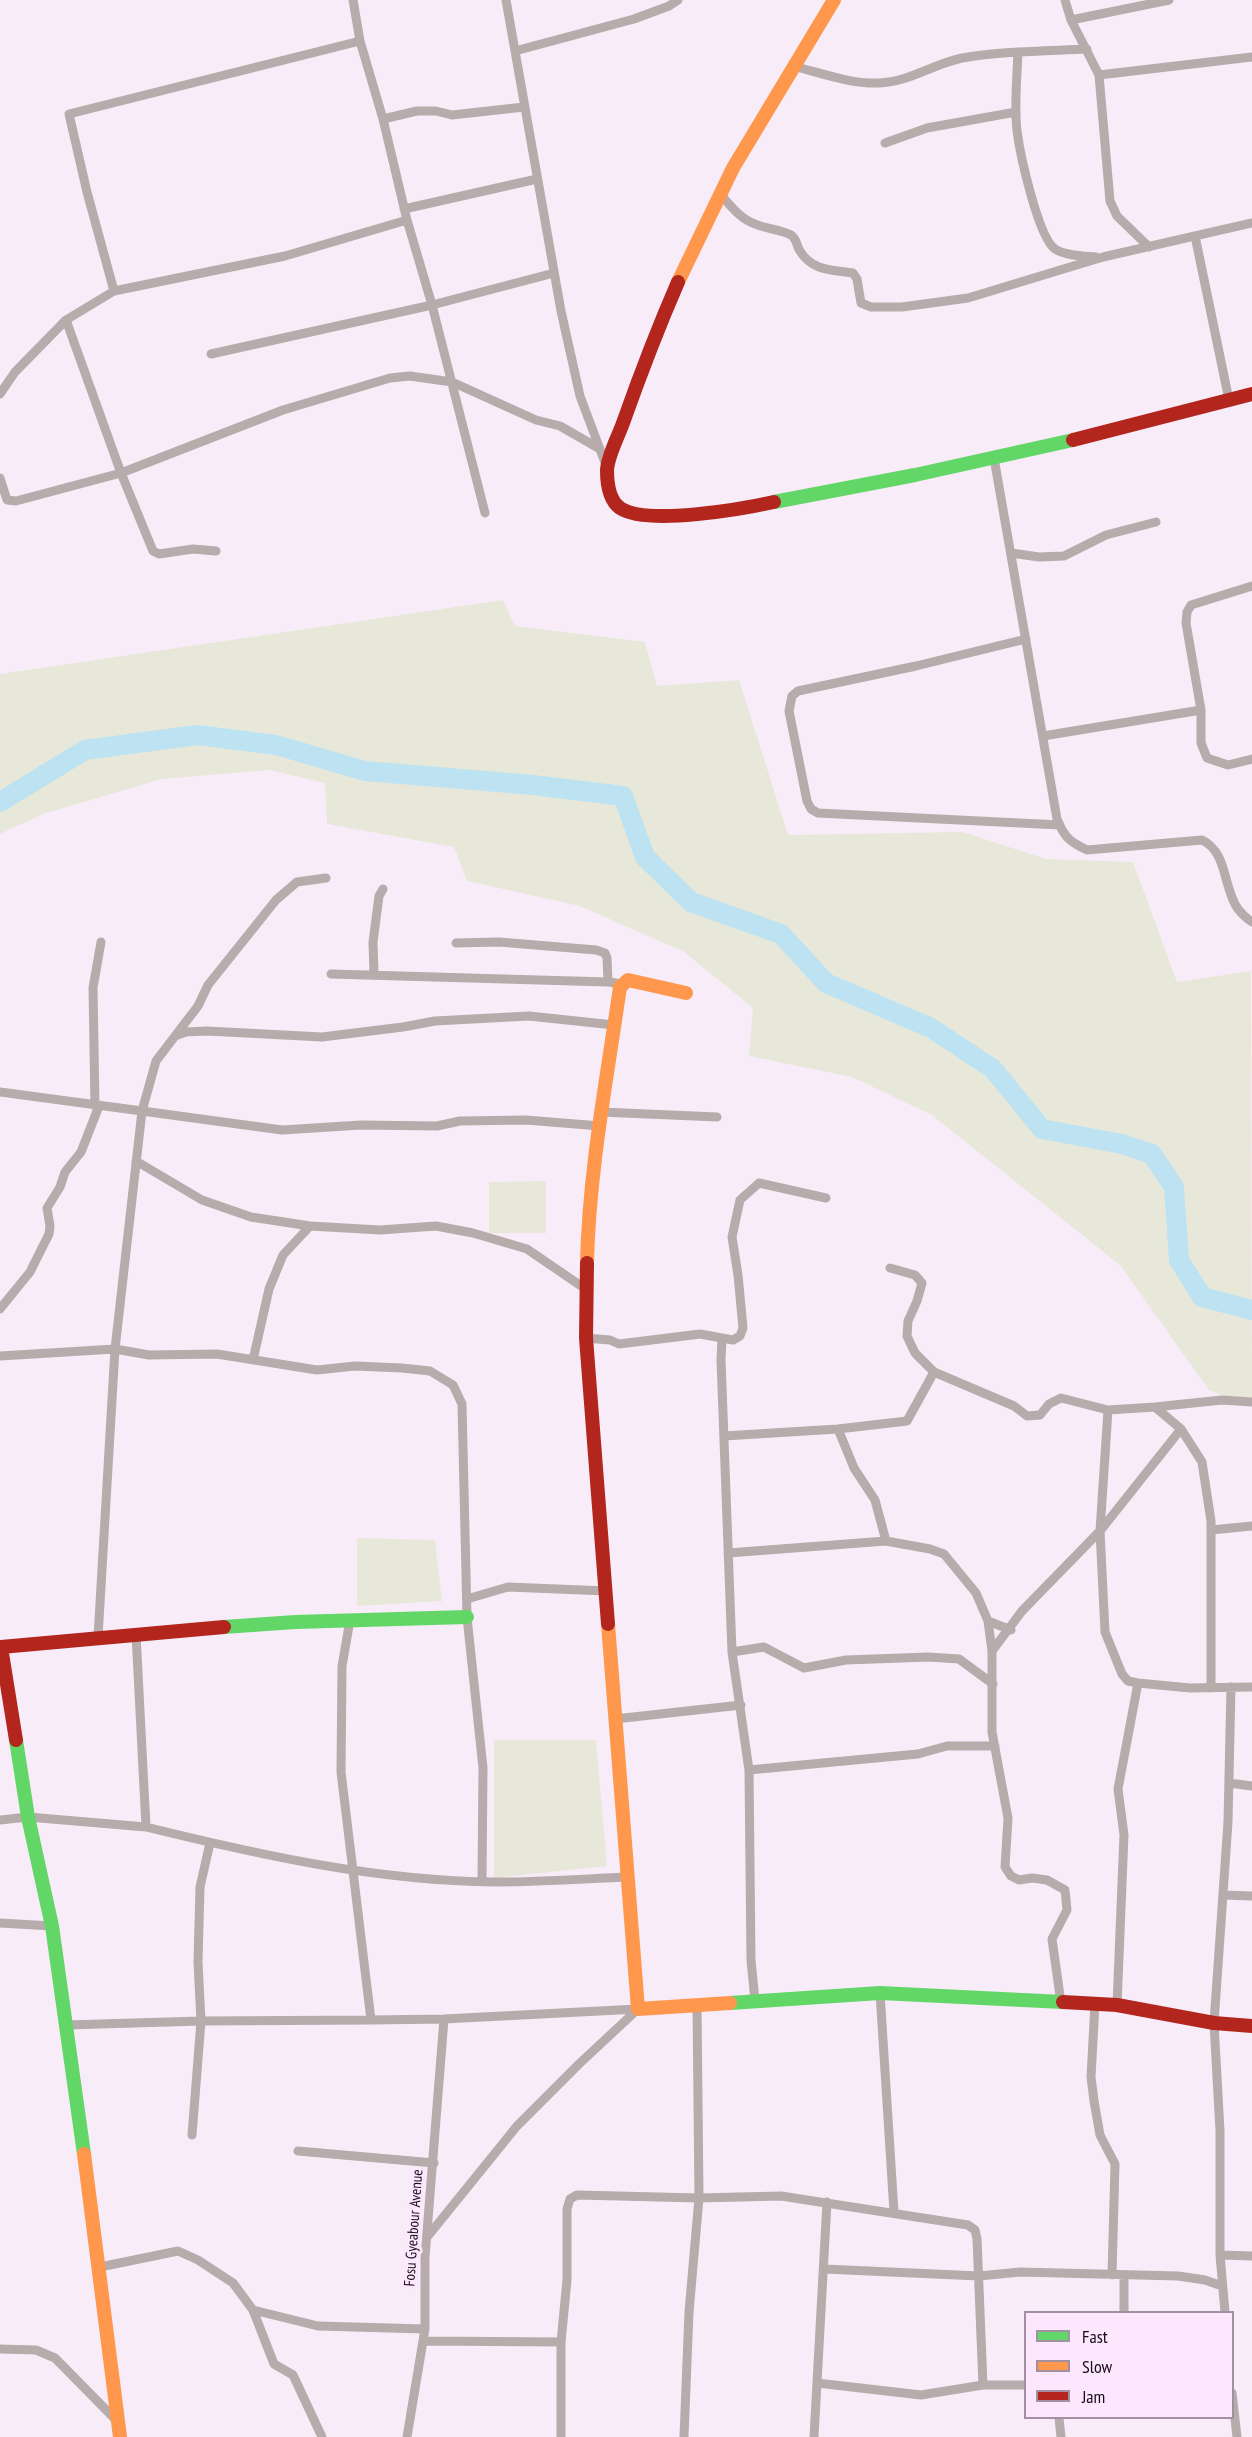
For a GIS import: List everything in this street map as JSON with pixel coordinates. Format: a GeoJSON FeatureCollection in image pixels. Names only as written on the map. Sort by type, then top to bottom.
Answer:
{"type":"FeatureCollection","features":[{"type":"Feature","properties":{"kind":"street"},"geometry":{"type":"LineString","coordinates":[[353,0],[360,40],[383,119],[404,209],[432,305],[485,513]]}},
{"type":"Feature","properties":{"kind":"street"},"geometry":{"type":"LineString","coordinates":[[506,0],[554,273],[580,396],[607,468],[608,486],[613,500],[620,508],[635,513],[695,516],[911,477],[1140,425],[1252,394]]}},
{"type":"Feature","properties":{"kind":"street"},"geometry":{"type":"LineString","coordinates":[[515,51],[634,19],[669,6],[678,0]]}},
{"type":"Feature","properties":{"kind":"street"},"geometry":{"type":"LineString","coordinates":[[607,468],[665,311],[720,194],[793,66],[834,0]]}},
{"type":"Feature","properties":{"kind":"street"},"geometry":{"type":"LineString","coordinates":[[1065,0],[1071,20],[1099,75],[1110,201],[1117,216],[1149,246]]}},
{"type":"Feature","properties":{"kind":"street"},"geometry":{"type":"LineString","coordinates":[[1071,20],[1169,0]]}},
{"type":"Feature","properties":{"kind":"street"},"geometry":{"type":"LineString","coordinates":[[114,291],[69,114],[360,40]]}},
{"type":"Feature","properties":{"kind":"street"},"geometry":{"type":"LineString","coordinates":[[793,66],[844,80],[879,83],[911,78],[961,58],[1018,52],[1087,49]]}},
{"type":"Feature","properties":{"kind":"street"},"geometry":{"type":"LineString","coordinates":[[1018,52],[1016,112],[1020,142],[1039,223],[1046,239],[1056,249],[1102,257]]}},
{"type":"Feature","properties":{"kind":"street"},"geometry":{"type":"LineString","coordinates":[[1099,75],[1252,57]]}},
{"type":"Feature","properties":{"kind":"street"},"geometry":{"type":"LineString","coordinates":[[383,119],[417,111],[436,111],[452,115],[524,107]]}},
{"type":"Feature","properties":{"kind":"street"},"geometry":{"type":"LineString","coordinates":[[885,143],[927,128],[1016,112]]}},
{"type":"Feature","properties":{"kind":"street"},"geometry":{"type":"LineString","coordinates":[[404,209],[537,179]]}},
{"type":"Feature","properties":{"kind":"street"},"geometry":{"type":"LineString","coordinates":[[720,194],[740,216],[753,224],[791,235],[807,261],[818,268],[853,273],[857,279],[861,303],[871,307],[902,307],[968,298],[1102,257],[1252,223]]}},
{"type":"Feature","properties":{"kind":"street"},"geometry":{"type":"LineString","coordinates":[[0,394],[15,372],[66,320],[114,291],[285,256],[407,220]]}},
{"type":"Feature","properties":{"kind":"street"},"geometry":{"type":"LineString","coordinates":[[1195,236],[1229,400]]}},
{"type":"Feature","properties":{"kind":"street"},"geometry":{"type":"LineString","coordinates":[[211,354],[432,305],[554,273]]}},
{"type":"Feature","properties":{"kind":"street"},"geometry":{"type":"LineString","coordinates":[[66,320],[121,473],[153,550],[159,554],[193,549],[216,551]]}},
{"type":"Feature","properties":{"kind":"street"},"geometry":{"type":"LineString","coordinates":[[0,478],[8,500],[16,501],[121,473],[283,410],[390,378],[410,376],[452,382],[536,420],[560,426],[600,449]]}},
{"type":"Feature","properties":{"kind":"street"},"geometry":{"type":"LineString","coordinates":[[994,458],[1062,834],[1074,844],[1087,850],[1202,840],[1210,844],[1218,854],[1237,908],[1252,922]]}},
{"type":"Feature","properties":{"kind":"street"},"geometry":{"type":"LineString","coordinates":[[1011,552],[1039,557],[1064,556],[1106,535],[1156,522]]}},
{"type":"Feature","properties":{"kind":"street"},"geometry":{"type":"LineString","coordinates":[[1252,586],[1191,605],[1187,612],[1186,623],[1201,710],[1201,743],[1207,759],[1228,765],[1252,759]]}},
{"type":"Feature","properties":{"kind":"street"},"geometry":{"type":"LineString","coordinates":[[1026,639],[798,691],[792,696],[789,711],[807,801],[811,809],[818,813],[1060,825]]}},
{"type":"Feature","properties":{"kind":"street"},"geometry":{"type":"LineString","coordinates":[[1043,736],[1201,710]]}},
{"type":"Feature","properties":{"kind":"street"},"geometry":{"type":"LineString","coordinates":[[98,1637],[115,1349],[142,1111],[156,1061],[198,1006],[208,985],[276,900],[297,882],[326,878]]}},
{"type":"Feature","properties":{"kind":"street"},"geometry":{"type":"LineString","coordinates":[[374,974],[373,942],[379,896],[383,889]]}},
{"type":"Feature","properties":{"kind":"street"},"geometry":{"type":"LineString","coordinates":[[0,1310],[30,1272],[49,1234],[51,1226],[47,1208],[60,1187],[65,1172],[81,1152],[97,1106],[93,988],[101,942]]}},
{"type":"Feature","properties":{"kind":"street"},"geometry":{"type":"LineString","coordinates":[[456,943],[499,942],[596,950],[605,953],[614,984],[614,1025],[588,1236],[586,1338],[638,2009]]}},
{"type":"Feature","properties":{"kind":"street"},"geometry":{"type":"LineString","coordinates":[[331,974],[614,984],[628,980],[686,993]]}},
{"type":"Feature","properties":{"kind":"street"},"geometry":{"type":"LineString","coordinates":[[175,1036],[186,1032],[207,1031],[322,1036],[404,1027],[435,1021],[529,1016],[614,1025]]}},
{"type":"Feature","properties":{"kind":"street"},"geometry":{"type":"LineString","coordinates":[[0,1092],[282,1130],[361,1125],[437,1126],[460,1121],[717,1117]]}},
{"type":"Feature","properties":{"kind":"street"},"geometry":{"type":"LineString","coordinates":[[136,1161],[202,1200],[251,1217],[310,1226],[380,1230],[436,1226],[473,1233],[527,1249],[587,1290]]}},
{"type":"Feature","properties":{"kind":"street"},"geometry":{"type":"LineString","coordinates":[[586,1338],[610,1340],[619,1344],[700,1334],[733,1340],[740,1336],[743,1328],[732,1238],[740,1200],[759,1183],[826,1198]]}},
{"type":"Feature","properties":{"kind":"street"},"geometry":{"type":"LineString","coordinates":[[253,1360],[269,1289],[283,1255],[310,1226]]}},
{"type":"Feature","properties":{"kind":"street"},"geometry":{"type":"LineString","coordinates":[[890,1268],[915,1275],[922,1283],[908,1321],[907,1336],[915,1353],[934,1372],[1014,1406],[1027,1416],[1040,1415],[1049,1404],[1061,1398],[1108,1410],[1222,1400],[1252,1402]]}},
{"type":"Feature","properties":{"kind":"street"},"geometry":{"type":"LineString","coordinates":[[722,1338],[732,1652],[749,1770],[751,1960],[755,2001]]}},
{"type":"Feature","properties":{"kind":"street"},"geometry":{"type":"LineString","coordinates":[[0,1356],[115,1349],[149,1355],[217,1354],[317,1370],[355,1366],[430,1371],[453,1385],[462,1404],[467,1617],[483,1767],[482,1881]]}},
{"type":"Feature","properties":{"kind":"street"},"geometry":{"type":"LineString","coordinates":[[724,1436],[838,1429],[907,1421],[934,1372]]}},
{"type":"Feature","properties":{"kind":"street"},"geometry":{"type":"LineString","coordinates":[[1155,1407],[1181,1429],[1202,1462],[1211,1530],[1211,1688]]}},
{"type":"Feature","properties":{"kind":"street"},"geometry":{"type":"LineString","coordinates":[[1108,1410],[1100,1531],[1105,1632],[1122,1674],[1128,1681],[1138,1683],[1211,1688],[1252,1687]]}},
{"type":"Feature","properties":{"kind":"street"},"geometry":{"type":"LineString","coordinates":[[838,1429],[854,1468],[875,1500],[886,1541]]}},
{"type":"Feature","properties":{"kind":"street"},"geometry":{"type":"LineString","coordinates":[[992,1651],[1011,1630],[1030,1603],[1100,1531],[1181,1429]]}},
{"type":"Feature","properties":{"kind":"street"},"geometry":{"type":"LineString","coordinates":[[1211,1530],[1252,1526]]}},
{"type":"Feature","properties":{"kind":"street"},"geometry":{"type":"LineString","coordinates":[[728,1553],[886,1541],[930,1549],[944,1554],[976,1593],[988,1621],[992,1651],[992,1732],[1008,1818],[1005,1867],[1011,1876],[1019,1880],[1032,1878],[1047,1880],[1065,1890],[1067,1910],[1052,1939],[1060,2002]]}},
{"type":"Feature","properties":{"kind":"street"},"geometry":{"type":"LineString","coordinates":[[467,1599],[508,1587],[606,1591]]}},
{"type":"Feature","properties":{"kind":"street"},"geometry":{"type":"LineString","coordinates":[[119,2430],[67,2025],[52,1926],[28,1817],[1,1643],[296,1622],[467,1617]]}},
{"type":"Feature","properties":{"kind":"street"},"geometry":{"type":"LineString","coordinates":[[350,1620],[342,1666],[340,1772],[371,2020]]}},
{"type":"Feature","properties":{"kind":"street"},"geometry":{"type":"LineString","coordinates":[[988,1621],[1011,1630]]}},
{"type":"Feature","properties":{"kind":"street"},"geometry":{"type":"LineString","coordinates":[[136,1634],[146,1827]]}},
{"type":"Feature","properties":{"kind":"street"},"geometry":{"type":"LineString","coordinates":[[732,1652],[764,1647],[804,1668],[846,1660],[928,1657],[959,1659],[993,1684]]}},
{"type":"Feature","properties":{"kind":"street"},"geometry":{"type":"LineString","coordinates":[[1117,2005],[1124,1835],[1118,1789],[1138,1683]]}},
{"type":"Feature","properties":{"kind":"street"},"geometry":{"type":"LineString","coordinates":[[1225,2311],[1220,2255],[1220,2131],[1214,2023],[1229,1783],[1231,1687]]}},
{"type":"Feature","properties":{"kind":"street"},"geometry":{"type":"LineString","coordinates":[[615,1719],[741,1705]]}},
{"type":"Feature","properties":{"kind":"street"},"geometry":{"type":"LineString","coordinates":[[749,1770],[918,1754],[946,1746],[995,1746]]}},
{"type":"Feature","properties":{"kind":"street"},"geometry":{"type":"LineString","coordinates":[[1229,1783],[1252,1786]]}},
{"type":"Feature","properties":{"kind":"street"},"geometry":{"type":"LineString","coordinates":[[0,1820],[28,1817],[146,1827],[210,1843],[351,1870],[482,1881],[627,1877]]}},
{"type":"Feature","properties":{"kind":"street"},"geometry":{"type":"LineString","coordinates":[[192,2135],[201,2021],[198,1962],[200,1887],[210,1843]]}},
{"type":"Feature","properties":{"kind":"street"},"geometry":{"type":"LineString","coordinates":[[1223,1895],[1252,1896]]}},
{"type":"Feature","properties":{"kind":"street"},"geometry":{"type":"LineString","coordinates":[[0,1923],[52,1926]]}},
{"type":"Feature","properties":{"kind":"street"},"geometry":{"type":"LineString","coordinates":[[880,1993],[894,2212]]}},
{"type":"Feature","properties":{"kind":"street"},"geometry":{"type":"LineString","coordinates":[[67,2025],[201,2021],[444,2019],[697,2006],[880,1993],[1117,2005],[1214,2023],[1252,2026]]}},
{"type":"Feature","properties":{"kind":"street"},"geometry":{"type":"LineString","coordinates":[[1095,2004],[1091,2077],[1100,2135],[1115,2164],[1112,2275]]}},
{"type":"Feature","properties":{"kind":"street"},"geometry":{"type":"LineString","coordinates":[[684,2437],[689,2312],[699,2198],[697,2006]]}},
{"type":"Feature","properties":{"kind":"street"},"geometry":{"type":"LineString","coordinates":[[427,2237],[517,2126],[638,2009]]}},
{"type":"Feature","properties":{"kind":"street","name":"Fosu Gyeabour Avenue"},"geometry":{"type":"LineString","coordinates":[[407,2437],[424,2341],[427,2237],[444,2019]]}},
{"type":"Feature","properties":{"kind":"street"},"geometry":{"type":"LineString","coordinates":[[298,2151],[434,2163]]}},
{"type":"Feature","properties":{"kind":"street"},"geometry":{"type":"LineString","coordinates":[[561,2437],[561,2342],[567,2280],[567,2209],[570,2199],[577,2195],[699,2198],[781,2196],[968,2225],[975,2230],[983,2385]]}},
{"type":"Feature","properties":{"kind":"street"},"geometry":{"type":"LineString","coordinates":[[814,2437],[827,2202]]}},
{"type":"Feature","properties":{"kind":"street"},"geometry":{"type":"LineString","coordinates":[[100,2268],[178,2252],[198,2260],[233,2283],[253,2310],[274,2364],[293,2375],[322,2437]]}},
{"type":"Feature","properties":{"kind":"street"},"geometry":{"type":"LineString","coordinates":[[1220,2255],[1252,2256]]}},
{"type":"Feature","properties":{"kind":"street"},"geometry":{"type":"LineString","coordinates":[[824,2270],[979,2276],[1020,2272],[1178,2276],[1222,2286]]}},
{"type":"Feature","properties":{"kind":"street"},"geometry":{"type":"LineString","coordinates":[[1124,2276],[1124,2311]]}},
{"type":"Feature","properties":{"kind":"street"},"geometry":{"type":"LineString","coordinates":[[253,2310],[318,2326],[425,2329]]}},
{"type":"Feature","properties":{"kind":"street"},"geometry":{"type":"LineString","coordinates":[[424,2341],[561,2342]]}},
{"type":"Feature","properties":{"kind":"street"},"geometry":{"type":"LineString","coordinates":[[0,2349],[36,2349],[55,2358],[119,2430]]}},
{"type":"Feature","properties":{"kind":"street"},"geometry":{"type":"LineString","coordinates":[[817,2383],[921,2395],[983,2385],[1024,2385]]}},
{"type":"Feature","properties":{"kind":"street"},"geometry":{"type":"LineString","coordinates":[[1234,2403],[1237,2437]]}},
{"type":"Feature","properties":{"kind":"street"},"geometry":{"type":"LineString","coordinates":[[1059,2419],[1061,2437]]}},
{"type":"Feature","properties":{"kind":"shaded area"},"geometry":{"type":"Polygon","coordinates":[[[503,600],[515,626],[645,642],[657,686],[739,680],[788,835],[963,832],[1046,859],[1133,862],[1177,982],[1251,971],[1252,1407],[1209,1390],[1120,1265],[932,1115],[852,1077],[749,1056],[753,1008],[684,952],[580,906],[467,881],[454,847],[327,824],[325,783],[269,770],[162,779],[43,814],[0,834],[0,674],[503,600]]]}},
{"type":"Feature","properties":{"kind":"shaded area"},"geometry":{"type":"Polygon","coordinates":[[[546,1181],[546,1233],[489,1233],[489,1182],[546,1181]]]}},
{"type":"Feature","properties":{"kind":"shaded area"},"geometry":{"type":"Polygon","coordinates":[[[357,1538],[435,1540],[442,1601],[357,1606],[357,1538]]]}},
{"type":"Feature","properties":{"kind":"shaded area"},"geometry":{"type":"Polygon","coordinates":[[[494,1740],[596,1740],[607,1866],[494,1878],[494,1740]]]}},
{"type":"Feature","properties":{"kind":"waterway"},"geometry":{"type":"LineString","coordinates":[[0,802],[85,750],[197,735],[276,745],[365,771],[533,785],[623,796],[645,857],[691,902],[781,934],[826,983],[931,1028],[993,1069],[1042,1129],[1122,1144],[1152,1154],[1174,1187],[1179,1260],[1202,1297],[1252,1310]]}},
{"type":"Feature","properties":{"kind":"traffic: fast"},"geometry":{"type":"LineString","coordinates":[[774,502],[915,475],[1073,440]]}},
{"type":"Feature","properties":{"kind":"traffic: fast"},"geometry":{"type":"LineString","coordinates":[[224,1627],[295,1622],[467,1617]]}},
{"type":"Feature","properties":{"kind":"traffic: fast"},"geometry":{"type":"LineString","coordinates":[[16,1740],[28,1817],[52,1926],[84,2154]]}},
{"type":"Feature","properties":{"kind":"traffic: fast"},"geometry":{"type":"LineString","coordinates":[[730,2003],[880,1993],[1063,2002]]}},
{"type":"Feature","properties":{"kind":"traffic: slow"},"geometry":{"type":"LineString","coordinates":[[678,282],[733,168],[834,0]]}},
{"type":"Feature","properties":{"kind":"traffic: slow"},"geometry":{"type":"LineString","coordinates":[[587,1263],[595,1159],[620,987],[628,980],[686,993]]}},
{"type":"Feature","properties":{"kind":"traffic: slow"},"geometry":{"type":"LineString","coordinates":[[608,1624],[638,2009],[730,2003]]}},
{"type":"Feature","properties":{"kind":"traffic: slow"},"geometry":{"type":"LineString","coordinates":[[84,2154],[120,2437]]}},
{"type":"Feature","properties":{"kind":"traffic: jam"},"geometry":{"type":"LineString","coordinates":[[678,282],[609,458],[607,475],[611,496],[620,508],[651,516],[695,514],[774,502]]}},
{"type":"Feature","properties":{"kind":"traffic: jam"},"geometry":{"type":"LineString","coordinates":[[1073,440],[1252,394]]}},
{"type":"Feature","properties":{"kind":"traffic: jam"},"geometry":{"type":"LineString","coordinates":[[587,1263],[586,1338],[608,1624]]}},
{"type":"Feature","properties":{"kind":"traffic: jam"},"geometry":{"type":"LineString","coordinates":[[16,1740],[1,1647],[224,1627]]}},
{"type":"Feature","properties":{"kind":"traffic: jam"},"geometry":{"type":"LineString","coordinates":[[1063,2002],[1117,2005],[1214,2023],[1252,2026]]}}]}
